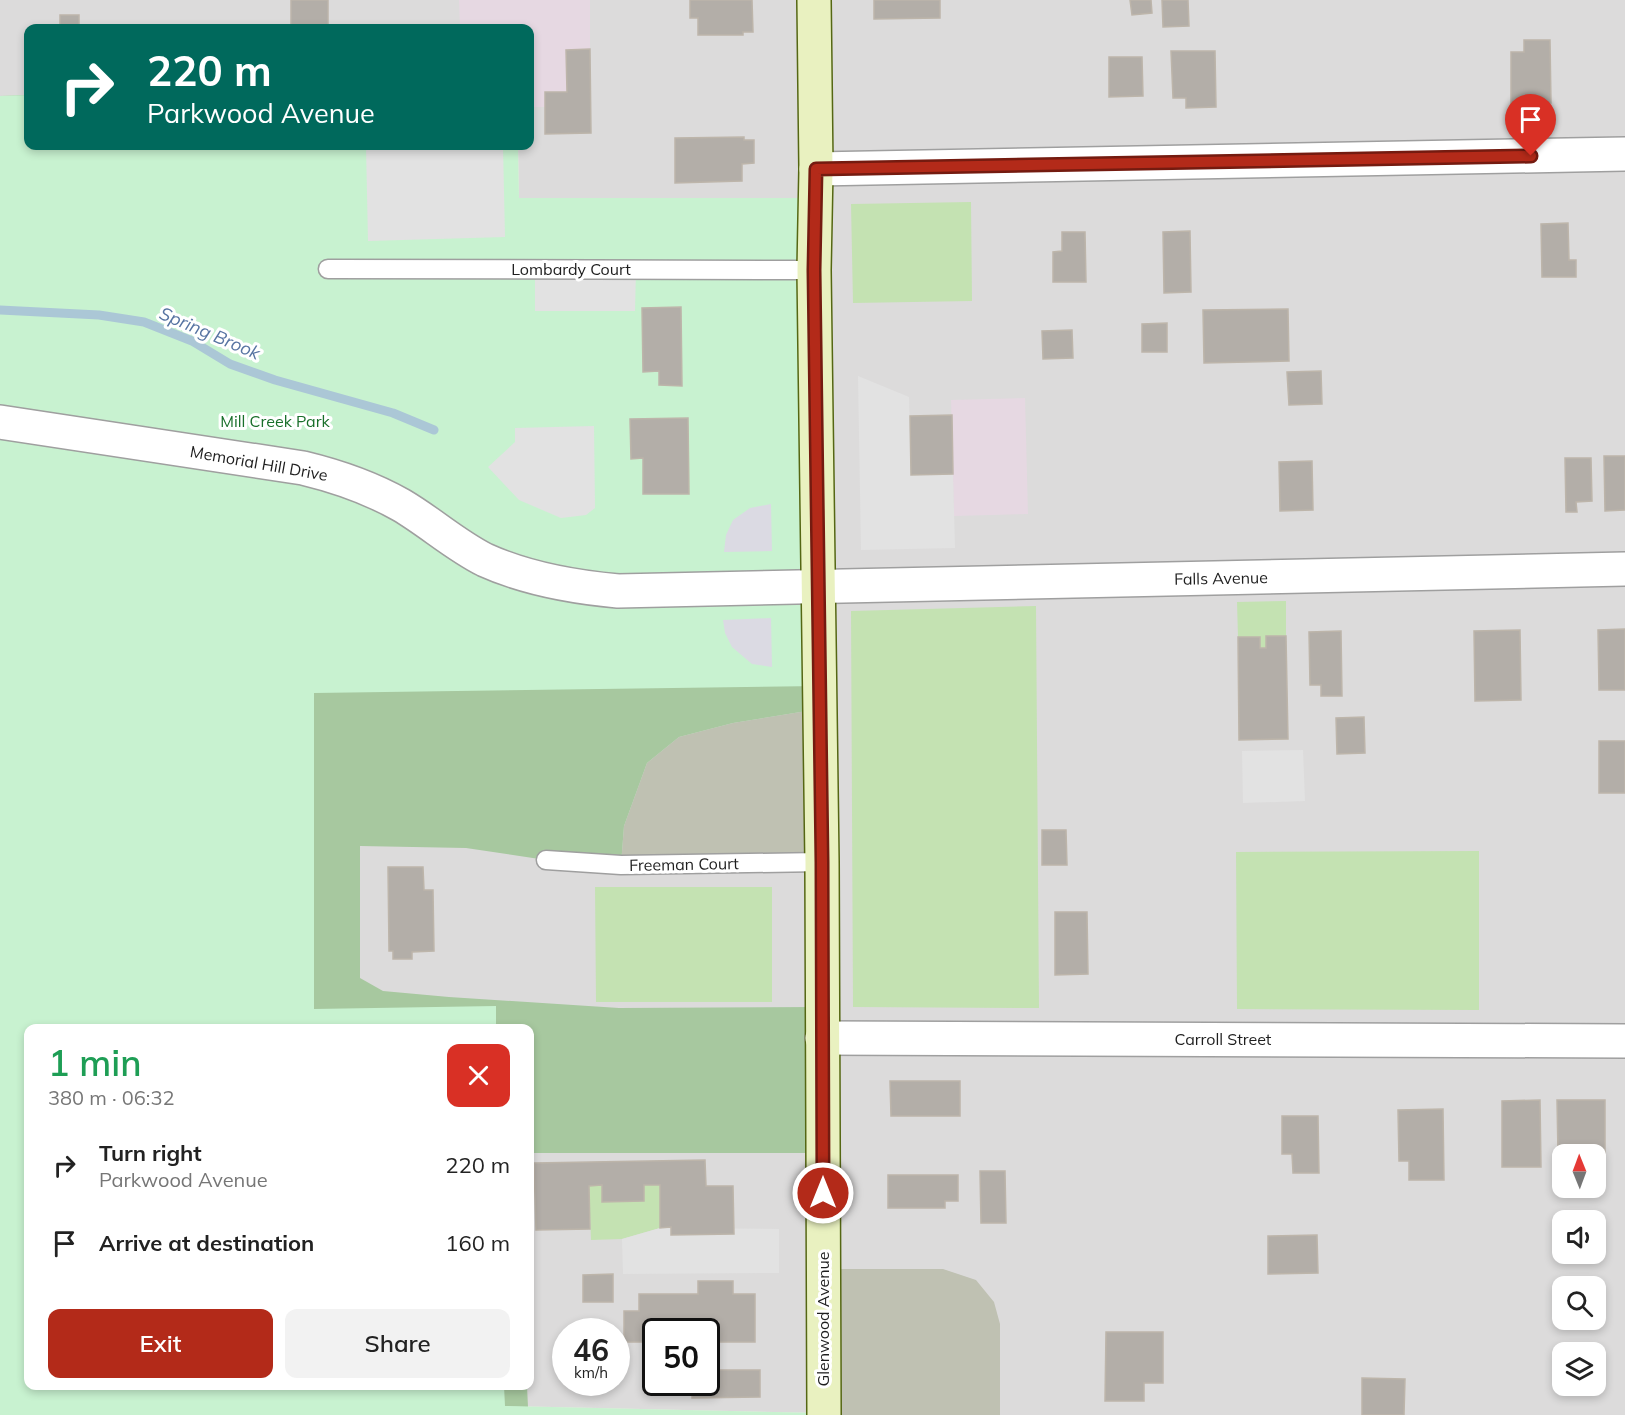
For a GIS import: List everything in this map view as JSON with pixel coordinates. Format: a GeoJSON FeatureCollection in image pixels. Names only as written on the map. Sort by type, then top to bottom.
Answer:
{"type":"FeatureCollection","features":[{"type":"Feature","properties":{"kind":"main road","name":"Glenwood Avenue"},"geometry":{"type":"LineString","coordinates":[[814,0],[816,169],[814,270],[822,862],[824,1415]]}},
{"type":"Feature","properties":{"kind":"street"},"geometry":{"type":"LineString","coordinates":[[816,169],[1625,154]]}},
{"type":"Feature","properties":{"kind":"street","name":"Memorial Hill Drive"},"geometry":{"type":"LineString","coordinates":[[0,422],[291,466],[324,474],[369,490],[401,505],[447,537],[486,560],[533,578],[580,588],[618,591],[818,587]]}},
{"type":"Feature","properties":{"kind":"street","name":"Falls Avenue"},"geometry":{"type":"LineString","coordinates":[[818,587],[1625,569]]}},
{"type":"Feature","properties":{"kind":"street","name":"Carroll Street"},"geometry":{"type":"LineString","coordinates":[[822,1038],[1625,1041]]}},
{"type":"Feature","properties":{"kind":"lane","name":"Lombardy Court"},"geometry":{"type":"LineString","coordinates":[[327,269],[814,270]]}},
{"type":"Feature","properties":{"kind":"lane","name":"Freeman Court"},"geometry":{"type":"LineString","coordinates":[[546,860],[621,865],[822,862]]}},
{"type":"Feature","properties":{"kind":"shaded area"},"geometry":{"type":"Polygon","coordinates":[[[0,0],[1625,0],[1625,1415],[824,1415],[823,1413],[505,1406],[504,1390],[534,1390],[534,1024],[476,1024],[314,1009],[313,693],[815,198],[519,198],[518,150],[534,150],[534,24],[24,24],[24,95],[0,96],[0,0]]]}},
{"type":"Feature","properties":{"kind":"shaded area"},"geometry":{"type":"Polygon","coordinates":[[[459,0],[590,0],[590,49],[566,50],[567,92],[545,92],[545,107],[534,107],[534,24],[460,24],[459,0]]]}},
{"type":"Feature","properties":{"kind":"shaded area"},"geometry":{"type":"Polygon","coordinates":[[[366,150],[503,150],[505,237],[368,241],[366,150]]]}},
{"type":"Feature","properties":{"kind":"shaded area"},"geometry":{"type":"Polygon","coordinates":[[[535,269],[636,270],[635,311],[535,311],[535,269]]]}},
{"type":"Feature","properties":{"kind":"shaded area"},"geometry":{"type":"Polygon","coordinates":[[[858,376],[909,397],[911,475],[953,474],[955,548],[861,550],[858,376]]]}},
{"type":"Feature","properties":{"kind":"shaded area"},"geometry":{"type":"Polygon","coordinates":[[[1025,398],[1028,514],[954,516],[951,400],[1025,398]]]}},
{"type":"Feature","properties":{"kind":"shaded area"},"geometry":{"type":"Polygon","coordinates":[[[594,426],[595,508],[586,515],[561,518],[519,500],[488,467],[515,442],[515,428],[594,426]]]}},
{"type":"Feature","properties":{"kind":"shaded area"},"geometry":{"type":"Polygon","coordinates":[[[771,504],[772,551],[724,552],[726,535],[733,520],[750,508],[771,504]]]}},
{"type":"Feature","properties":{"kind":"shaded area"},"geometry":{"type":"Polygon","coordinates":[[[771,618],[772,667],[752,664],[732,647],[725,633],[723,620],[771,618]]]}},
{"type":"Feature","properties":{"kind":"shaded area"},"geometry":{"type":"Polygon","coordinates":[[[819,709],[822,862],[621,865],[624,826],[647,763],[679,737],[733,723],[819,709]]]}},
{"type":"Feature","properties":{"kind":"shaded area"},"geometry":{"type":"Polygon","coordinates":[[[1303,750],[1305,801],[1243,803],[1242,751],[1303,750]]]}},
{"type":"Feature","properties":{"kind":"shaded area"},"geometry":{"type":"Polygon","coordinates":[[[660,1228],[779,1229],[779,1273],[623,1274],[622,1239],[660,1228]]]}},
{"type":"Feature","properties":{"kind":"shaded area"},"geometry":{"type":"Polygon","coordinates":[[[823,1269],[943,1269],[976,1280],[994,1302],[1000,1324],[1000,1415],[824,1415],[823,1269]]]}},
{"type":"Feature","properties":{"kind":"green space"},"geometry":{"type":"Polygon","coordinates":[[[24,95],[24,150],[34,150],[819,667],[819,709],[733,723],[679,737],[647,763],[624,826],[621,865],[546,860],[466,848],[360,846],[360,978],[383,991],[619,1008],[821,1007],[822,1153],[534,1153],[534,1024],[28,1024],[0,96],[24,95]]]}},
{"type":"Feature","properties":{"kind":"green space","name":"Mill Creek Park"},"geometry":{"type":"Polygon","coordinates":[[[24,95],[24,150],[518,150],[519,198],[815,198],[819,686],[314,693],[314,1009],[496,1006],[496,1024],[24,1024],[24,1390],[504,1390],[505,1406],[824,1413],[824,1415],[0,1415],[0,96],[24,95]]]}},
{"type":"Feature","properties":{"kind":"green space"},"geometry":{"type":"Polygon","coordinates":[[[971,202],[972,301],[853,303],[851,204],[971,202]]]}},
{"type":"Feature","properties":{"kind":"green space"},"geometry":{"type":"Polygon","coordinates":[[[1286,601],[1286,636],[1266,636],[1266,648],[1260,648],[1260,637],[1238,637],[1237,602],[1286,601]]]}},
{"type":"Feature","properties":{"kind":"green space"},"geometry":{"type":"Polygon","coordinates":[[[1036,606],[1039,1008],[853,1007],[851,611],[1036,606]]]}},
{"type":"Feature","properties":{"kind":"green space"},"geometry":{"type":"Polygon","coordinates":[[[1479,851],[1479,1010],[1237,1009],[1236,852],[1479,851]]]}},
{"type":"Feature","properties":{"kind":"green space"},"geometry":{"type":"Polygon","coordinates":[[[595,887],[772,887],[772,1002],[596,1002],[595,887]]]}},
{"type":"Feature","properties":{"kind":"green space"},"geometry":{"type":"Polygon","coordinates":[[[602,1185],[603,1202],[644,1201],[644,1185],[660,1185],[660,1228],[622,1239],[591,1240],[589,1186],[602,1185]]]}},
{"type":"Feature","properties":{"kind":"green space"},"geometry":{"type":"Polygon","coordinates":[[[463,1390],[527,1390],[528,1407],[463,1406],[463,1390]]]}},
{"type":"Feature","properties":{"kind":"building"},"geometry":{"type":"Polygon","coordinates":[[[291,0],[328,0],[328,24],[291,24],[291,0]]]}},
{"type":"Feature","properties":{"kind":"building"},"geometry":{"type":"Polygon","coordinates":[[[690,0],[752,0],[753,32],[743,32],[743,35],[698,35],[698,18],[690,18],[690,0]]]}},
{"type":"Feature","properties":{"kind":"building"},"geometry":{"type":"Polygon","coordinates":[[[874,0],[940,0],[940,18],[874,19],[874,0]]]}},
{"type":"Feature","properties":{"kind":"building"},"geometry":{"type":"Polygon","coordinates":[[[1130,0],[1151,0],[1152,13],[1132,15],[1130,0]]]}},
{"type":"Feature","properties":{"kind":"building"},"geometry":{"type":"Polygon","coordinates":[[[1162,0],[1188,0],[1189,26],[1163,27],[1162,0]]]}},
{"type":"Feature","properties":{"kind":"building"},"geometry":{"type":"Polygon","coordinates":[[[60,15],[79,15],[79,24],[60,24],[60,15]]]}},
{"type":"Feature","properties":{"kind":"building"},"geometry":{"type":"Polygon","coordinates":[[[1524,40],[1550,40],[1551,103],[1511,104],[1511,52],[1524,52],[1524,40]]]}},
{"type":"Feature","properties":{"kind":"building"},"geometry":{"type":"Polygon","coordinates":[[[590,49],[591,133],[545,134],[545,92],[567,92],[566,50],[590,49]]]}},
{"type":"Feature","properties":{"kind":"building"},"geometry":{"type":"Polygon","coordinates":[[[1171,51],[1215,51],[1216,107],[1186,108],[1186,98],[1173,98],[1171,51]]]}},
{"type":"Feature","properties":{"kind":"building"},"geometry":{"type":"Polygon","coordinates":[[[1109,57],[1142,57],[1143,96],[1109,97],[1109,57]]]}},
{"type":"Feature","properties":{"kind":"building"},"geometry":{"type":"Polygon","coordinates":[[[744,137],[744,140],[754,140],[754,163],[742,164],[742,181],[675,183],[675,138],[744,137]]]}},
{"type":"Feature","properties":{"kind":"building"},"geometry":{"type":"Polygon","coordinates":[[[1568,223],[1569,260],[1576,260],[1576,277],[1542,277],[1541,224],[1568,223]]]}},
{"type":"Feature","properties":{"kind":"building"},"geometry":{"type":"Polygon","coordinates":[[[1190,231],[1191,292],[1164,293],[1163,232],[1190,231]]]}},
{"type":"Feature","properties":{"kind":"building"},"geometry":{"type":"Polygon","coordinates":[[[1062,232],[1085,232],[1086,282],[1053,282],[1053,252],[1062,251],[1062,232]]]}},
{"type":"Feature","properties":{"kind":"building"},"geometry":{"type":"Polygon","coordinates":[[[681,307],[682,386],[659,385],[659,371],[643,372],[642,308],[681,307]]]}},
{"type":"Feature","properties":{"kind":"building"},"geometry":{"type":"Polygon","coordinates":[[[1288,309],[1289,361],[1204,363],[1203,310],[1288,309]]]}},
{"type":"Feature","properties":{"kind":"building"},"geometry":{"type":"Polygon","coordinates":[[[1167,323],[1167,352],[1142,352],[1142,324],[1167,323]]]}},
{"type":"Feature","properties":{"kind":"building"},"geometry":{"type":"Polygon","coordinates":[[[1072,330],[1073,358],[1043,359],[1042,331],[1072,330]]]}},
{"type":"Feature","properties":{"kind":"building"},"geometry":{"type":"Polygon","coordinates":[[[1321,371],[1322,404],[1289,405],[1287,372],[1321,371]]]}},
{"type":"Feature","properties":{"kind":"building"},"geometry":{"type":"Polygon","coordinates":[[[952,415],[953,474],[911,475],[910,416],[952,415]]]}},
{"type":"Feature","properties":{"kind":"building"},"geometry":{"type":"Polygon","coordinates":[[[688,418],[689,494],[643,494],[643,458],[631,459],[630,419],[688,418]]]}},
{"type":"Feature","properties":{"kind":"building"},"geometry":{"type":"Polygon","coordinates":[[[1604,456],[1625,456],[1625,510],[1605,511],[1604,456]]]}},
{"type":"Feature","properties":{"kind":"building"},"geometry":{"type":"Polygon","coordinates":[[[1565,458],[1591,458],[1592,501],[1576,502],[1577,512],[1566,512],[1565,458]]]}},
{"type":"Feature","properties":{"kind":"building"},"geometry":{"type":"Polygon","coordinates":[[[1312,461],[1313,510],[1280,511],[1279,462],[1312,461]]]}},
{"type":"Feature","properties":{"kind":"building"},"geometry":{"type":"Polygon","coordinates":[[[1625,629],[1625,690],[1599,690],[1598,630],[1625,629]]]}},
{"type":"Feature","properties":{"kind":"building"},"geometry":{"type":"Polygon","coordinates":[[[1520,630],[1521,700],[1475,701],[1474,631],[1520,630]]]}},
{"type":"Feature","properties":{"kind":"building"},"geometry":{"type":"Polygon","coordinates":[[[1341,631],[1342,696],[1321,696],[1321,685],[1310,685],[1309,632],[1341,631]]]}},
{"type":"Feature","properties":{"kind":"building"},"geometry":{"type":"Polygon","coordinates":[[[1266,636],[1286,636],[1288,739],[1239,740],[1238,637],[1260,637],[1260,648],[1266,648],[1266,636]]]}},
{"type":"Feature","properties":{"kind":"building"},"geometry":{"type":"Polygon","coordinates":[[[1364,717],[1365,753],[1337,754],[1336,718],[1364,717]]]}},
{"type":"Feature","properties":{"kind":"building"},"geometry":{"type":"Polygon","coordinates":[[[1599,741],[1625,741],[1625,793],[1599,793],[1599,741]]]}},
{"type":"Feature","properties":{"kind":"building"},"geometry":{"type":"Polygon","coordinates":[[[1042,830],[1066,830],[1067,865],[1042,865],[1042,830]]]}},
{"type":"Feature","properties":{"kind":"building"},"geometry":{"type":"Polygon","coordinates":[[[388,867],[423,867],[424,890],[433,890],[434,951],[412,952],[412,959],[393,959],[393,951],[389,951],[388,867]]]}},
{"type":"Feature","properties":{"kind":"building"},"geometry":{"type":"Polygon","coordinates":[[[1055,912],[1087,912],[1088,974],[1055,975],[1055,912]]]}},
{"type":"Feature","properties":{"kind":"building"},"geometry":{"type":"Polygon","coordinates":[[[890,1081],[960,1081],[960,1116],[891,1116],[890,1081]]]}},
{"type":"Feature","properties":{"kind":"building"},"geometry":{"type":"Polygon","coordinates":[[[1540,1100],[1541,1167],[1502,1167],[1502,1101],[1540,1100]]]}},
{"type":"Feature","properties":{"kind":"building"},"geometry":{"type":"Polygon","coordinates":[[[1557,1100],[1605,1100],[1605,1144],[1558,1144],[1557,1100]]]}},
{"type":"Feature","properties":{"kind":"building"},"geometry":{"type":"Polygon","coordinates":[[[1443,1109],[1444,1180],[1409,1180],[1409,1161],[1399,1161],[1398,1110],[1443,1109]]]}},
{"type":"Feature","properties":{"kind":"building"},"geometry":{"type":"Polygon","coordinates":[[[1282,1116],[1318,1116],[1319,1173],[1293,1173],[1292,1154],[1282,1154],[1282,1116]]]}},
{"type":"Feature","properties":{"kind":"building"},"geometry":{"type":"Polygon","coordinates":[[[705,1160],[706,1186],[733,1186],[734,1234],[671,1235],[671,1227],[660,1228],[660,1185],[644,1185],[644,1201],[602,1202],[602,1185],[589,1186],[590,1229],[536,1230],[534,1163],[705,1160]]]}},
{"type":"Feature","properties":{"kind":"building"},"geometry":{"type":"Polygon","coordinates":[[[980,1171],[1005,1171],[1006,1223],[981,1223],[980,1171]]]}},
{"type":"Feature","properties":{"kind":"building"},"geometry":{"type":"Polygon","coordinates":[[[888,1175],[958,1175],[958,1201],[945,1201],[945,1208],[888,1208],[888,1175]]]}},
{"type":"Feature","properties":{"kind":"building"},"geometry":{"type":"Polygon","coordinates":[[[1317,1235],[1318,1273],[1268,1274],[1268,1236],[1317,1235]]]}},
{"type":"Feature","properties":{"kind":"building"},"geometry":{"type":"Polygon","coordinates":[[[613,1274],[613,1302],[583,1302],[583,1275],[613,1274]]]}},
{"type":"Feature","properties":{"kind":"building"},"geometry":{"type":"Polygon","coordinates":[[[698,1281],[733,1281],[733,1294],[755,1294],[755,1342],[720,1342],[720,1318],[642,1318],[642,1342],[630,1342],[630,1318],[624,1318],[624,1311],[639,1311],[639,1294],[698,1294],[698,1281]]]}},
{"type":"Feature","properties":{"kind":"building"},"geometry":{"type":"Polygon","coordinates":[[[1106,1332],[1163,1332],[1163,1383],[1144,1383],[1144,1401],[1105,1401],[1106,1332]]]}},
{"type":"Feature","properties":{"kind":"building"},"geometry":{"type":"Polygon","coordinates":[[[720,1370],[760,1370],[760,1397],[692,1398],[692,1396],[720,1396],[720,1370]]]}},
{"type":"Feature","properties":{"kind":"building"},"geometry":{"type":"Polygon","coordinates":[[[1362,1378],[1405,1379],[1404,1415],[1362,1415],[1362,1378]]]}},
{"type":"Feature","properties":{"kind":"waterway","name":"Spring Brook"},"geometry":{"type":"LineString","coordinates":[[0,310],[99,315],[144,322],[192,341],[230,364],[275,380],[393,413],[434,430]]}},
{"type":"Feature","properties":{"kind":"route"},"geometry":{"type":"LineString","coordinates":[[823,1193],[822,862],[814,270],[816,169],[1531,156]]}}]}
